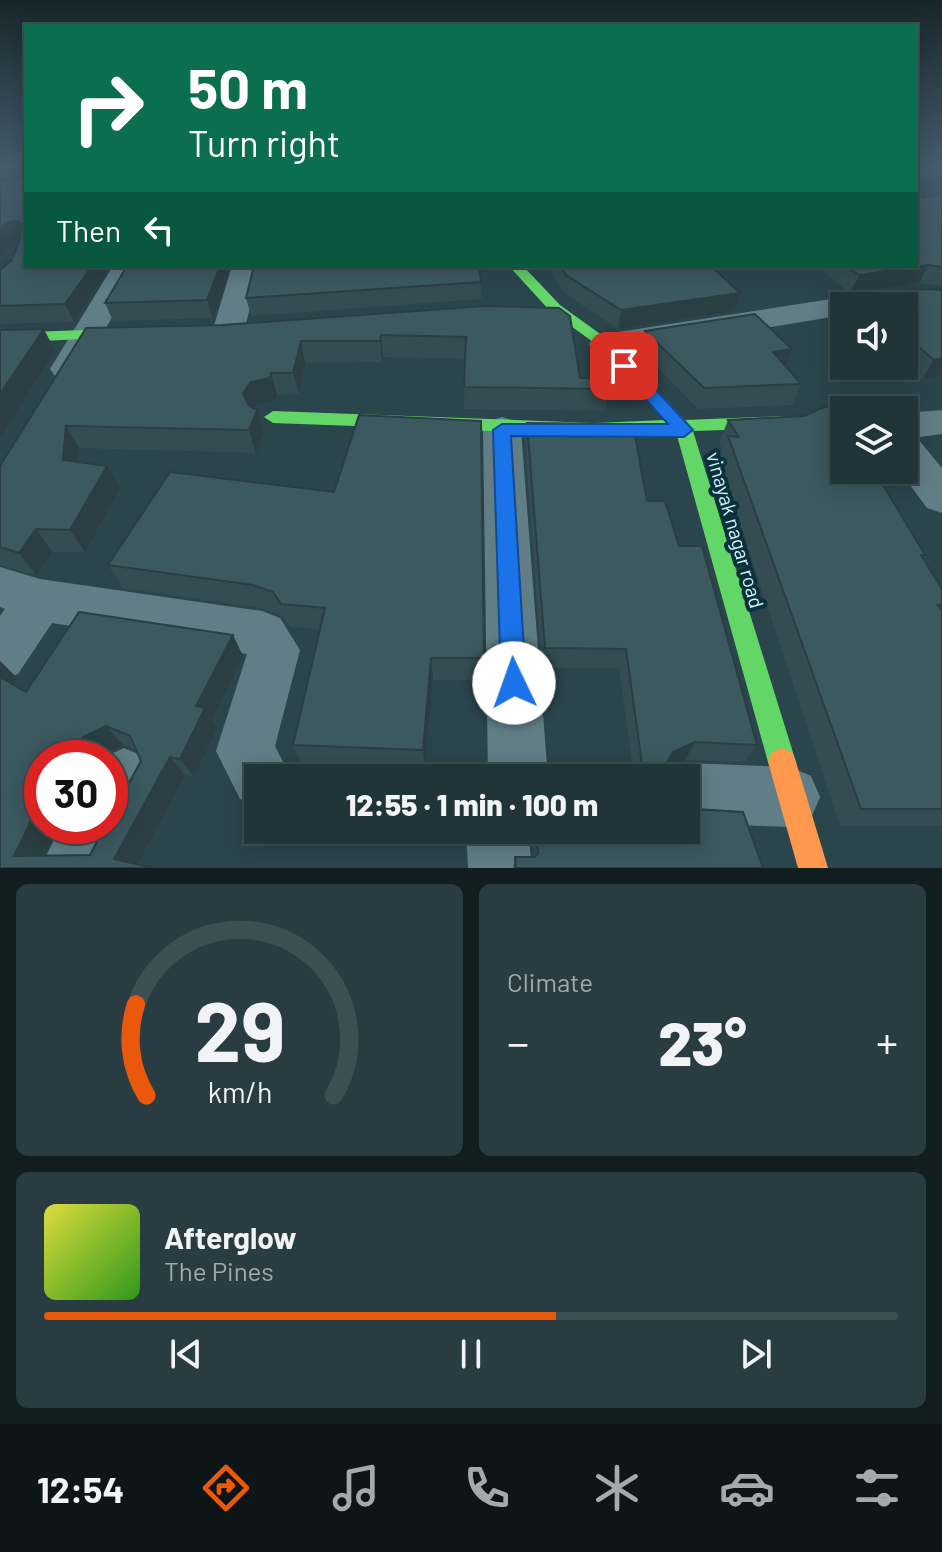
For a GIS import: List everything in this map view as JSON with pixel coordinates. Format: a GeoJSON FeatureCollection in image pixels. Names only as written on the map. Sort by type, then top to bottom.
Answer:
{"type":"FeatureCollection","features":[{"type":"Feature","properties":{"kind":"street"},"geometry":{"type":"LineString","coordinates":[[48,399],[126,268]]}},
{"type":"Feature","properties":{"kind":"street"},"geometry":{"type":"LineString","coordinates":[[228,332],[245,268]]}},
{"type":"Feature","properties":{"kind":"street","name":"vinayak nagar road"},"geometry":{"type":"LineString","coordinates":[[518,268],[555,308],[605,344],[684,430],[813,868]]}},
{"type":"Feature","properties":{"kind":"street"},"geometry":{"type":"LineString","coordinates":[[524,311],[555,308]]}},
{"type":"Feature","properties":{"kind":"street"},"geometry":{"type":"LineString","coordinates":[[605,344],[830,309]]}},
{"type":"Feature","properties":{"kind":"street"},"geometry":{"type":"LineString","coordinates":[[0,338],[166,333]]}},
{"type":"Feature","properties":{"kind":"street"},"geometry":{"type":"LineString","coordinates":[[273,417],[502,430],[684,430],[793,422]]}},
{"type":"Feature","properties":{"kind":"street"},"geometry":{"type":"LineString","coordinates":[[918,425],[942,422]]}},
{"type":"Feature","properties":{"kind":"street"},"geometry":{"type":"LineString","coordinates":[[502,430],[517,764]]}},
{"type":"Feature","properties":{"kind":"street"},"geometry":{"type":"LineString","coordinates":[[918,467],[942,497]]}},
{"type":"Feature","properties":{"kind":"street"},"geometry":{"type":"LineString","coordinates":[[0,657],[20,594],[262,634],[274,650],[245,751],[253,764]]}},
{"type":"Feature","properties":{"kind":"street"},"geometry":{"type":"LineString","coordinates":[[700,794],[790,797]]}},
{"type":"Feature","properties":{"kind":"street"},"geometry":{"type":"LineString","coordinates":[[72,868],[86,844]]}},
{"type":"Feature","properties":{"kind":"street"},"geometry":{"type":"LineString","coordinates":[[498,844],[500,868]]}},
{"type":"Feature","properties":{"kind":"building"},"geometry":{"type":"Polygon","coordinates":[[[0,206],[24,206],[24,268],[91,268],[65,304],[0,306],[0,270],[12,260],[20,239],[21,223],[6,223],[0,230],[0,206]]]}},
{"type":"Feature","properties":{"kind":"building"},"geometry":{"type":"Polygon","coordinates":[[[918,206],[942,206],[942,267],[918,266],[918,206]]]}},
{"type":"Feature","properties":{"kind":"building"},"geometry":{"type":"Polygon","coordinates":[[[126,268],[219,268],[207,300],[105,303],[126,268]]]}},
{"type":"Feature","properties":{"kind":"building"},"geometry":{"type":"Polygon","coordinates":[[[254,268],[479,268],[481,282],[246,298],[254,268]]]}},
{"type":"Feature","properties":{"kind":"building"},"geometry":{"type":"Polygon","coordinates":[[[561,268],[713,268],[740,293],[621,310],[566,275],[561,268]]]}},
{"type":"Feature","properties":{"kind":"building"},"geometry":{"type":"Polygon","coordinates":[[[849,268],[907,268],[859,275],[849,268]]]}},
{"type":"Feature","properties":{"kind":"building"},"geometry":{"type":"Polygon","coordinates":[[[942,290],[942,358],[934,360],[918,346],[918,292],[885,292],[942,290]]]}},
{"type":"Feature","properties":{"kind":"building"},"geometry":{"type":"Polygon","coordinates":[[[485,306],[559,308],[570,316],[580,378],[607,378],[609,389],[464,387],[466,337],[381,335],[380,341],[301,341],[293,373],[271,373],[270,378],[251,382],[243,393],[249,406],[257,410],[249,430],[66,426],[63,460],[107,466],[70,530],[36,529],[19,553],[0,547],[0,466],[86,328],[222,325],[485,306]]]}},
{"type":"Feature","properties":{"kind":"building"},"geometry":{"type":"Polygon","coordinates":[[[755,314],[792,349],[773,352],[801,384],[704,388],[645,331],[755,314]]]}},
{"type":"Feature","properties":{"kind":"building"},"geometry":{"type":"Polygon","coordinates":[[[44,329],[0,394],[0,330],[44,329]]]}},
{"type":"Feature","properties":{"kind":"building"},"geometry":{"type":"Polygon","coordinates":[[[830,407],[830,484],[882,484],[942,589],[942,605],[938,605],[942,611],[942,809],[861,809],[728,436],[739,437],[728,420],[804,416],[830,407]]]}},
{"type":"Feature","properties":{"kind":"building"},"geometry":{"type":"Polygon","coordinates":[[[359,415],[481,421],[484,658],[431,658],[423,750],[293,745],[325,608],[281,604],[273,592],[253,585],[108,565],[170,472],[334,492],[359,415]]]}},
{"type":"Feature","properties":{"kind":"building"},"geometry":{"type":"Polygon","coordinates":[[[527,423],[618,424],[619,429],[634,430],[647,501],[665,501],[679,546],[702,546],[757,745],[695,742],[673,752],[668,761],[693,764],[642,764],[626,649],[545,648],[527,423]]]}},
{"type":"Feature","properties":{"kind":"building"},"geometry":{"type":"Polygon","coordinates":[[[79,612],[233,635],[196,706],[205,708],[180,759],[170,757],[128,834],[128,785],[141,761],[130,736],[106,726],[82,740],[24,740],[24,835],[14,856],[90,855],[96,844],[122,844],[114,859],[154,868],[0,868],[0,677],[26,692],[79,612]]]}},
{"type":"Feature","properties":{"kind":"building"},"geometry":{"type":"Polygon","coordinates":[[[700,809],[743,812],[763,868],[516,868],[515,857],[535,857],[537,844],[700,844],[700,809]]]}},
{"type":"Feature","properties":{"kind":"traffic: fast"},"geometry":{"type":"LineString","coordinates":[[518,268],[555,308],[605,344],[684,430],[782,762]]}},
{"type":"Feature","properties":{"kind":"traffic: fast"},"geometry":{"type":"LineString","coordinates":[[0,338],[142,333]]}},
{"type":"Feature","properties":{"kind":"traffic: fast"},"geometry":{"type":"LineString","coordinates":[[273,417],[594,429],[786,422]]}},
{"type":"Feature","properties":{"kind":"traffic: slow"},"geometry":{"type":"LineString","coordinates":[[782,762],[813,868]]}},
{"type":"Feature","properties":{"kind":"route"},"geometry":{"type":"LineString","coordinates":[[514,683],[502,430],[684,430],[624,366]]}}]}
